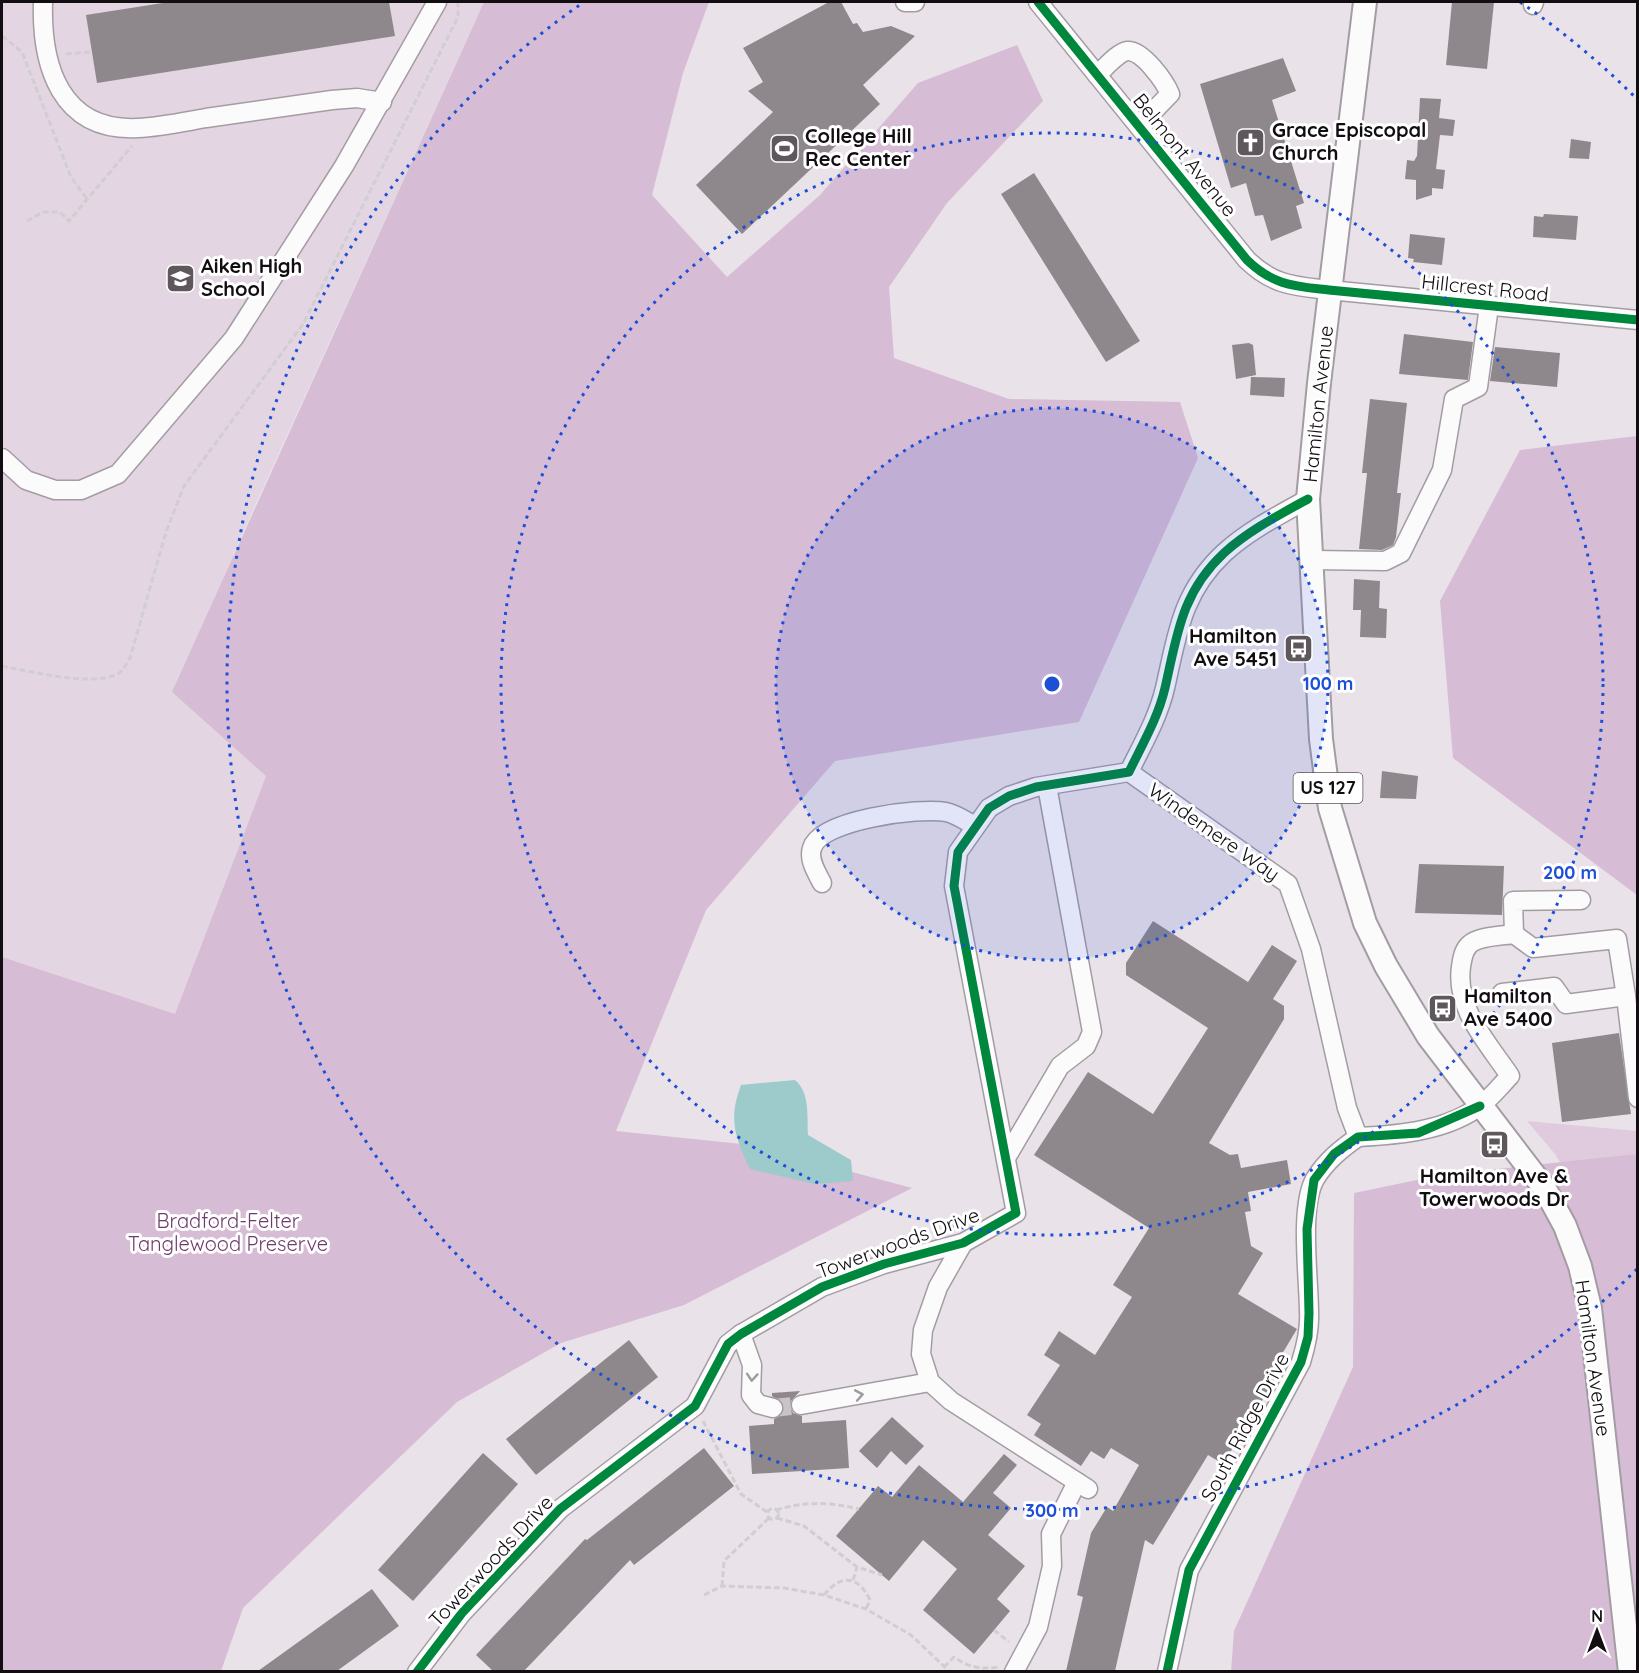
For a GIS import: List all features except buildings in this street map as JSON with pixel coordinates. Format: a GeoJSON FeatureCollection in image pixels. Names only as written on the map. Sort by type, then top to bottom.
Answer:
{"type":"FeatureCollection","features":[{"type":"Feature","properties":{"kind":"main road","name":"Hamilton Avenue"},"geometry":{"type":"LineString","coordinates":[[1365,2],[1329,290],[1308,500],[1321,740],[1330,808],[1365,923],[1391,975],[1428,1036],[1545,1189],[1565,1226],[1580,1266],[1590,1308],[1630,1671]]}},
{"type":"Feature","properties":{"kind":"street"},"geometry":{"type":"LineString","coordinates":[[43,2],[42,28],[46,56],[57,86],[71,105],[95,121],[116,127],[137,128],[332,100],[357,98],[382,102]]}},
{"type":"Feature","properties":{"kind":"street"},"geometry":{"type":"LineString","coordinates":[[2,458],[26,480],[55,490],[81,490],[118,474],[234,338],[344,166],[437,2]]}},
{"type":"Feature","properties":{"kind":"street"},"geometry":{"type":"LineString","coordinates":[[905,2],[915,2]]}},
{"type":"Feature","properties":{"kind":"street","name":"Belmont Avenue"},"geometry":{"type":"LineString","coordinates":[[1038,2],[1255,268],[1270,279],[1290,286],[1329,290]]}},
{"type":"Feature","properties":{"kind":"street"},"geometry":{"type":"LineString","coordinates":[[1097,75],[1125,51],[1132,51],[1143,58],[1166,85],[1170,94],[1139,126]]}},
{"type":"Feature","properties":{"kind":"street","name":"Hillcrest Road"},"geometry":{"type":"LineString","coordinates":[[1329,290],[1638,320]]}},
{"type":"Feature","properties":{"kind":"street"},"geometry":{"type":"LineString","coordinates":[[1312,560],[1385,561],[1401,553],[1442,470],[1454,399],[1478,387],[1489,306]]}},
{"type":"Feature","properties":{"kind":"street","name":"Windemere Way"},"geometry":{"type":"LineString","coordinates":[[1308,500],[1264,524],[1223,553],[1198,583],[1181,615],[1156,718],[1129,772],[1288,884],[1311,950],[1347,1108],[1358,1137]]}},
{"type":"Feature","properties":{"kind":"street","name":"Towerwoods Drive"},"geometry":{"type":"LineString","coordinates":[[417,1671],[462,1613],[560,1509],[695,1406],[728,1344],[741,1334],[822,1287],[884,1264],[963,1243],[1016,1213],[954,886],[958,852],[989,808],[1009,796],[1047,786],[1129,772]]}},
{"type":"Feature","properties":{"kind":"street"},"geometry":{"type":"LineString","coordinates":[[1006,1158],[1060,1066],[1086,1046],[1092,1032],[1047,786]]}},
{"type":"Feature","properties":{"kind":"street"},"geometry":{"type":"LineString","coordinates":[[822,883],[810,857],[812,846],[822,836],[868,818],[916,810],[948,812],[975,825]]}},
{"type":"Feature","properties":{"kind":"street"},"geometry":{"type":"LineString","coordinates":[[1514,934],[1513,901],[1581,900]]}},
{"type":"Feature","properties":{"kind":"street"},"geometry":{"type":"LineString","coordinates":[[1358,1137],[1418,1132],[1480,1106],[1510,1076],[1465,1005],[1460,972],[1462,957],[1468,946],[1476,941],[1514,934],[1533,948],[1617,939],[1638,1098]]}},
{"type":"Feature","properties":{"kind":"street"},"geometry":{"type":"LineString","coordinates":[[1502,993],[1554,987],[1566,1004],[1626,996]]}},
{"type":"Feature","properties":{"kind":"street","name":"South Ridge Drive"},"geometry":{"type":"LineString","coordinates":[[1167,1671],[1189,1570],[1301,1362],[1308,1337],[1310,1314],[1307,1229],[1314,1180],[1334,1154],[1358,1137]]}},
{"type":"Feature","properties":{"kind":"street"},"geometry":{"type":"LineString","coordinates":[[963,1243],[938,1287],[923,1330],[921,1354],[930,1382],[951,1401],[1083,1486],[1051,1534],[1052,1566],[1038,1627],[1015,1668]]}},
{"type":"Feature","properties":{"kind":"street"},"geometry":{"type":"LineString","coordinates":[[741,1334],[752,1365],[751,1395],[758,1404],[773,1408]]}},
{"type":"Feature","properties":{"kind":"street"},"geometry":{"type":"LineString","coordinates":[[801,1405],[930,1382]]}},
{"type":"Feature","properties":{"kind":"path"},"geometry":{"type":"LineString","coordinates":[[2,666],[45,674],[100,679],[120,673],[130,658],[166,532],[184,486],[303,324],[458,17],[458,2]]}},
{"type":"Feature","properties":{"kind":"path"},"geometry":{"type":"LineString","coordinates":[[2,36],[22,52],[71,177],[87,199]]}},
{"type":"Feature","properties":{"kind":"path"},"geometry":{"type":"LineString","coordinates":[[46,56],[92,52]]}},
{"type":"Feature","properties":{"kind":"path"},"geometry":{"type":"LineString","coordinates":[[27,221],[43,212],[60,212],[69,221],[136,141]]}},
{"type":"Feature","properties":{"kind":"path"},"geometry":{"type":"LineString","coordinates":[[695,1406],[741,1494],[768,1512],[769,1518]]}},
{"type":"Feature","properties":{"kind":"path"},"geometry":{"type":"LineString","coordinates":[[768,1512],[795,1504],[828,1502],[859,1509]]}},
{"type":"Feature","properties":{"kind":"path"},"geometry":{"type":"LineString","coordinates":[[776,1510],[777,1518]]}},
{"type":"Feature","properties":{"kind":"path"},"geometry":{"type":"LineString","coordinates":[[722,1586],[724,1561],[769,1518],[804,1526],[857,1567],[882,1575]]}},
{"type":"Feature","properties":{"kind":"path"},"geometry":{"type":"LineString","coordinates":[[853,1580],[857,1567]]}},
{"type":"Feature","properties":{"kind":"path"},"geometry":{"type":"LineString","coordinates":[[824,1595],[833,1584],[842,1580],[853,1580],[864,1588],[870,1600],[866,1609]]}},
{"type":"Feature","properties":{"kind":"path"},"geometry":{"type":"LineString","coordinates":[[704,1595],[722,1586],[784,1588],[824,1595],[866,1609],[911,1635],[950,1671]]}},
{"type":"Feature","properties":{"kind":"path"},"geometry":{"type":"LineString","coordinates":[[944,1667],[954,1657],[967,1666],[987,1669],[1015,1668]]}},
{"type":"Feature","properties":{"kind":"shaded area","name":"Aiken High School"},"geometry":{"type":"Polygon","coordinates":[[[2,2],[484,2],[233,554],[266,776],[175,1014],[2,957],[2,2]]]}},
{"type":"Feature","properties":{"kind":"shaded area"},"geometry":{"type":"Polygon","coordinates":[[[1527,1121],[1637,1131],[1637,1359],[1579,1193],[1555,1154],[1527,1121]]]}},
{"type":"Feature","properties":{"kind":"green space","name":"Bradford-Felter Tanglewood Preserve"},"geometry":{"type":"Polygon","coordinates":[[[484,2],[709,2],[683,73],[652,195],[727,277],[820,195],[918,83],[1017,45],[1043,101],[947,203],[889,287],[894,358],[1009,399],[1180,402],[1198,458],[1079,722],[835,761],[706,910],[616,1131],[751,1145],[912,1188],[684,1305],[561,1343],[457,1402],[243,1608],[221,1671],[2,1672],[2,957],[175,1014],[266,776],[172,692],[484,2]]]}},
{"type":"Feature","properties":{"kind":"green space"},"geometry":{"type":"Polygon","coordinates":[[[1638,436],[1637,895],[1453,758],[1440,601],[1520,450],[1638,436]]]}},
{"type":"Feature","properties":{"kind":"green space"},"geometry":{"type":"Polygon","coordinates":[[[1637,1154],[1637,1671],[1231,1672],[1234,1631],[1353,1367],[1354,1193],[1441,1175],[1637,1154]]]}},
{"type":"Feature","properties":{"kind":"water"},"geometry":{"type":"Polygon","coordinates":[[[795,1080],[800,1085],[805,1098],[808,1135],[851,1160],[853,1181],[815,1184],[750,1169],[737,1138],[734,1119],[741,1085],[795,1080]]]}},
{"type":"Feature","properties":{"kind":"tunnel"},"geometry":{"type":"LineString","coordinates":[[773,1408],[801,1405]]}},
{"type":"Feature","properties":{"kind":"cycle path"},"geometry":{"type":"LineString","coordinates":[[1038,2],[1247,260],[1266,275],[1285,283],[1306,287],[1638,320]]}},
{"type":"Feature","properties":{"kind":"cycle path"},"geometry":{"type":"LineString","coordinates":[[417,1672],[462,1613],[560,1509],[695,1406],[728,1344],[741,1334],[822,1287],[884,1264],[963,1243],[1016,1213],[954,886],[958,852],[989,808],[1009,796],[1036,787],[1129,772],[1158,710],[1183,616],[1198,584],[1233,545],[1308,499]]}},
{"type":"Feature","properties":{"kind":"cycle path"},"geometry":{"type":"LineString","coordinates":[[1167,1672],[1189,1570],[1301,1362],[1308,1337],[1307,1229],[1314,1180],[1334,1154],[1358,1137],[1418,1133],[1480,1106]]}},
{"type":"Feature","properties":{"kind":"place","name":"Grace Episcopal Church"},"geometry":{"type":"Point","coordinates":[1251,142]}},
{"type":"Feature","properties":{"kind":"place","name":"College Hill Rec Center"},"geometry":{"type":"Point","coordinates":[784,148]}},
{"type":"Feature","properties":{"kind":"place","name":"Aiken High School"},"geometry":{"type":"Point","coordinates":[180,278]}},
{"type":"Feature","properties":{"kind":"place","name":"Hamilton Ave 5451"},"geometry":{"type":"Point","coordinates":[1298,648]}},
{"type":"Feature","properties":{"kind":"place","name":"Hamilton Ave 5400"},"geometry":{"type":"Point","coordinates":[1443,1008]}},
{"type":"Feature","properties":{"kind":"place","name":"Hamilton Ave & Towerwoods Dr"},"geometry":{"type":"Point","coordinates":[1494,1145]}}]}
